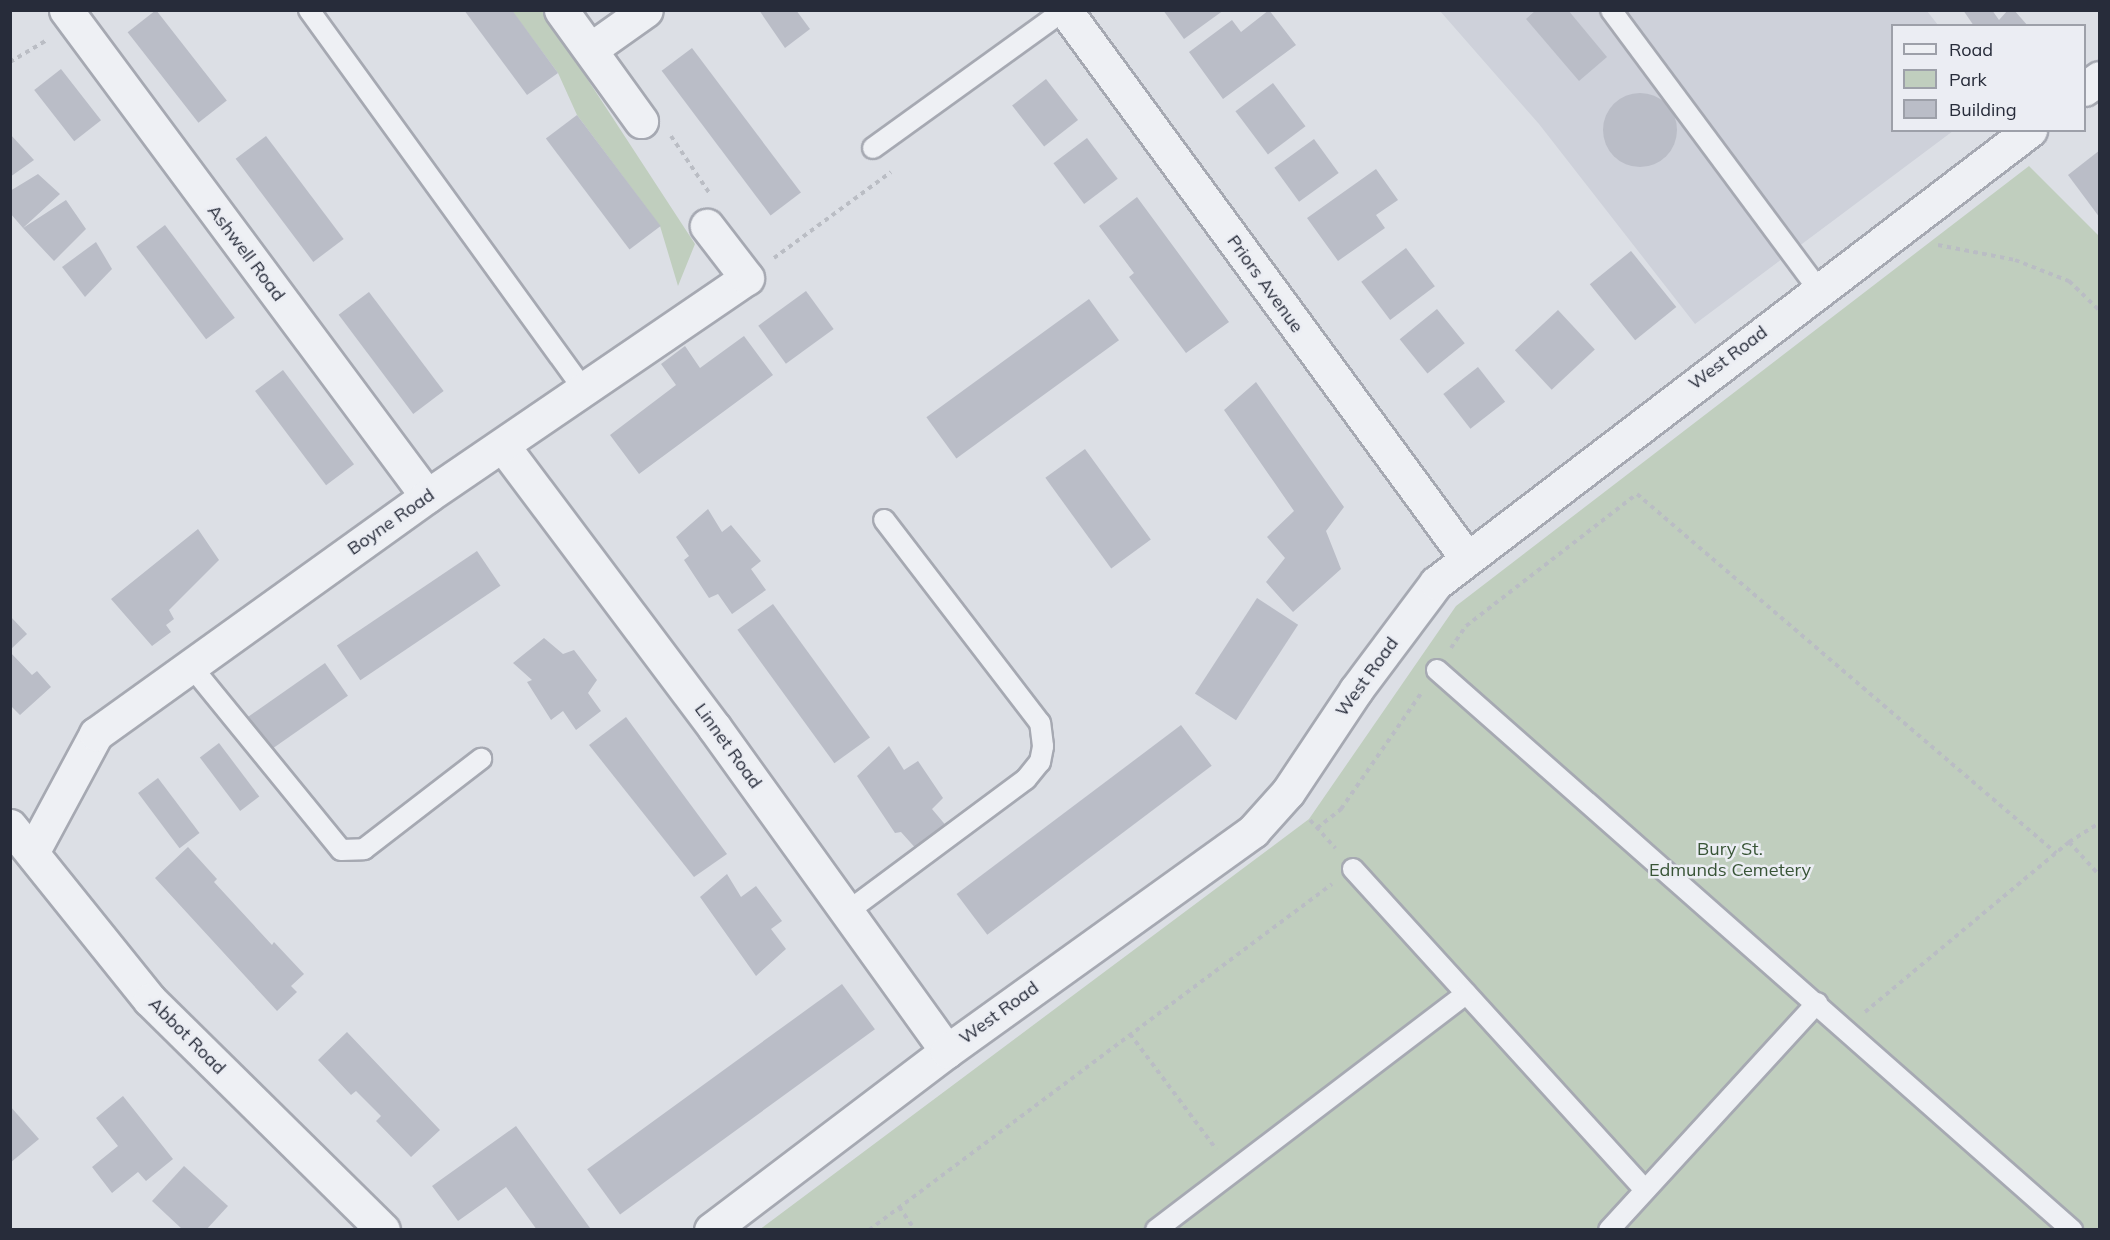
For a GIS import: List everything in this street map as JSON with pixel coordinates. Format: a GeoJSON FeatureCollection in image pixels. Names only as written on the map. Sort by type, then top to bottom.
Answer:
{"type":"FeatureCollection","features":[{"type":"Feature","properties":{"kind":"street"},"geometry":{"type":"LineString","coordinates":[[561,10],[641,121]]}},
{"type":"Feature","properties":{"kind":"street"},"geometry":{"type":"LineString","coordinates":[[591,49],[646,10]]}},
{"type":"Feature","properties":{"kind":"street","name":"Priors Avenue"},"geometry":{"type":"LineString","coordinates":[[1064,10],[1466,557]]}},
{"type":"Feature","properties":{"kind":"street","name":"Ashwell Road"},"geometry":{"type":"LineString","coordinates":[[58,24],[427,496]]}},
{"type":"Feature","properties":{"kind":"street"},"geometry":{"type":"LineString","coordinates":[[2086,88],[2100,78]]}},
{"type":"Feature","properties":{"kind":"street","name":"West Road"},"geometry":{"type":"LineString","coordinates":[[711,1230],[947,1051],[1253,831],[1288,792],[1356,690],[1436,583],[1466,557],[2027,132]]}},
{"type":"Feature","properties":{"kind":"street","name":"Boyne Road"},"geometry":{"type":"LineString","coordinates":[[33,851],[96,734],[427,496],[747,278],[707,226]]}},
{"type":"Feature","properties":{"kind":"street","name":"Linnet Road"},"geometry":{"type":"LineString","coordinates":[[502,446],[714,728],[947,1051]]}},
{"type":"Feature","properties":{"kind":"street","name":"Abbot Road"},"geometry":{"type":"LineString","coordinates":[[10,826],[33,851],[150,1000],[383,1230]]}},
{"type":"Feature","properties":{"kind":"lane"},"geometry":{"type":"LineString","coordinates":[[309,10],[584,390]]}},
{"type":"Feature","properties":{"kind":"lane"},"geometry":{"type":"LineString","coordinates":[[873,148],[1064,10]]}},
{"type":"Feature","properties":{"kind":"lane"},"geometry":{"type":"LineString","coordinates":[[1611,10],[1819,290]]}},
{"type":"Feature","properties":{"kind":"lane"},"geometry":{"type":"LineString","coordinates":[[847,912],[1026,779],[1040,762],[1043,746],[1040,723],[884,520]]}},
{"type":"Feature","properties":{"kind":"lane"},"geometry":{"type":"LineString","coordinates":[[191,666],[341,850],[364,849],[481,759]]}},
{"type":"Feature","properties":{"kind":"lane"},"geometry":{"type":"LineString","coordinates":[[1437,670],[1846,1028],[2072,1230]]}},
{"type":"Feature","properties":{"kind":"lane"},"geometry":{"type":"LineString","coordinates":[[1353,869],[1644,1190]]}},
{"type":"Feature","properties":{"kind":"lane"},"geometry":{"type":"LineString","coordinates":[[1156,1230],[1466,994]]}},
{"type":"Feature","properties":{"kind":"lane"},"geometry":{"type":"LineString","coordinates":[[1609,1230],[1817,1003]]}},
{"type":"Feature","properties":{"kind":"path"},"geometry":{"type":"LineString","coordinates":[[10,62],[58,24]]}},
{"type":"Feature","properties":{"kind":"path"},"geometry":{"type":"LineString","coordinates":[[641,121],[658,118],[710,190],[707,226]]}},
{"type":"Feature","properties":{"kind":"path"},"geometry":{"type":"LineString","coordinates":[[1929,243],[2015,260],[2068,281],[2100,310]]}},
{"type":"Feature","properties":{"kind":"path"},"geometry":{"type":"LineString","coordinates":[[1317,828],[1341,809],[1466,626],[1637,494],[2056,852]]}},
{"type":"Feature","properties":{"kind":"path"},"geometry":{"type":"LineString","coordinates":[[869,1230],[1353,869],[1288,792]]}},
{"type":"Feature","properties":{"kind":"path"},"geometry":{"type":"LineString","coordinates":[[1846,1028],[2056,852],[2100,823]]}},
{"type":"Feature","properties":{"kind":"path"},"geometry":{"type":"LineString","coordinates":[[2069,842],[2100,876]]}},
{"type":"Feature","properties":{"kind":"path"},"geometry":{"type":"LineString","coordinates":[[1130,1034],[1233,1172]]}},
{"type":"Feature","properties":{"kind":"path"},"geometry":{"type":"LineString","coordinates":[[899,1207],[915,1230]]}},
{"type":"Feature","properties":{"kind":"shaded area"},"geometry":{"type":"Polygon","coordinates":[[[1440,11],[1927,11],[1937,24],[1891,24],[1891,132],[1952,132],[1695,324],[1539,124],[1440,11]]]}},
{"type":"Feature","properties":{"kind":"green space"},"geometry":{"type":"Polygon","coordinates":[[[512,11],[543,11],[695,244],[678,286],[660,226],[577,115],[558,73],[512,11]]]}},
{"type":"Feature","properties":{"kind":"green space","name":"Bury St. Edmunds Cemetery"},"geometry":{"type":"Polygon","coordinates":[[[2029,166],[2099,236],[2099,1229],[759,1230],[1309,819],[1456,606],[2029,166]]]}},
{"type":"Feature","properties":{"kind":"building"},"geometry":{"type":"Polygon","coordinates":[[[156,10],[227,101],[198,123],[128,32],[156,10]]]}},
{"type":"Feature","properties":{"kind":"building"},"geometry":{"type":"Polygon","coordinates":[[[464,10],[512,10],[558,73],[527,95],[464,10]]]}},
{"type":"Feature","properties":{"kind":"building"},"geometry":{"type":"Polygon","coordinates":[[[759,10],[796,10],[810,29],[785,48],[759,10]]]}},
{"type":"Feature","properties":{"kind":"building"},"geometry":{"type":"Polygon","coordinates":[[[1163,10],[1224,10],[1184,39],[1163,10]]]}},
{"type":"Feature","properties":{"kind":"building"},"geometry":{"type":"Polygon","coordinates":[[[1269,10],[1296,45],[1223,99],[1189,52],[1232,20],[1241,32],[1269,10]]]}},
{"type":"Feature","properties":{"kind":"building"},"geometry":{"type":"Polygon","coordinates":[[[1536,10],[1568,10],[1607,57],[1579,81],[1526,19],[1536,10]]]}},
{"type":"Feature","properties":{"kind":"building"},"geometry":{"type":"Polygon","coordinates":[[[1963,10],[1992,10],[1999,20],[2008,10],[2014,10],[2026,24],[1973,24],[1963,10]]]}},
{"type":"Feature","properties":{"kind":"building"},"geometry":{"type":"Polygon","coordinates":[[[692,48],[801,193],[771,215],[662,71],[692,48]]]}},
{"type":"Feature","properties":{"kind":"building"},"geometry":{"type":"Polygon","coordinates":[[[61,69],[101,120],[74,141],[34,90],[61,69]]]}},
{"type":"Feature","properties":{"kind":"building"},"geometry":{"type":"Polygon","coordinates":[[[1046,79],[1078,120],[1044,146],[1012,105],[1046,79]]]}},
{"type":"Feature","properties":{"kind":"building"},"geometry":{"type":"Polygon","coordinates":[[[1273,83],[1305,126],[1268,154],[1235,111],[1273,83]]]}},
{"type":"Feature","properties":{"kind":"building"},"geometry":{"type":"Polygon","coordinates":[[[1640,93],[1654,96],[1666,104],[1674,116],[1677,130],[1674,144],[1666,156],[1654,164],[1640,167],[1626,164],[1614,156],[1606,144],[1603,130],[1606,116],[1614,104],[1626,96],[1640,93]]]}},
{"type":"Feature","properties":{"kind":"building"},"geometry":{"type":"Polygon","coordinates":[[[577,115],[661,226],[630,249],[546,138],[577,115]]]}},
{"type":"Feature","properties":{"kind":"building"},"geometry":{"type":"Polygon","coordinates":[[[10,134],[34,160],[10,177],[10,134]]]}},
{"type":"Feature","properties":{"kind":"building"},"geometry":{"type":"Polygon","coordinates":[[[266,136],[344,239],[313,262],[236,159],[266,136]]]}},
{"type":"Feature","properties":{"kind":"building"},"geometry":{"type":"Polygon","coordinates":[[[1087,138],[1118,179],[1084,204],[1053,163],[1087,138]]]}},
{"type":"Feature","properties":{"kind":"building"},"geometry":{"type":"Polygon","coordinates":[[[1314,139],[1339,173],[1299,202],[1274,168],[1314,139]]]}},
{"type":"Feature","properties":{"kind":"building"},"geometry":{"type":"Polygon","coordinates":[[[2100,150],[2100,218],[2068,175],[2100,150]]]}},
{"type":"Feature","properties":{"kind":"building"},"geometry":{"type":"Polygon","coordinates":[[[1376,169],[1398,200],[1376,215],[1385,228],[1338,261],[1307,218],[1376,169]]]}},
{"type":"Feature","properties":{"kind":"building"},"geometry":{"type":"Polygon","coordinates":[[[38,174],[60,194],[23,228],[10,213],[10,191],[38,174]]]}},
{"type":"Feature","properties":{"kind":"building"},"geometry":{"type":"Polygon","coordinates":[[[1137,197],[1229,322],[1186,353],[1129,277],[1134,273],[1099,226],[1137,197]]]}},
{"type":"Feature","properties":{"kind":"building"},"geometry":{"type":"Polygon","coordinates":[[[66,200],[86,229],[54,261],[23,228],[66,200]]]}},
{"type":"Feature","properties":{"kind":"building"},"geometry":{"type":"Polygon","coordinates":[[[165,225],[235,318],[206,339],[136,247],[165,225]]]}},
{"type":"Feature","properties":{"kind":"building"},"geometry":{"type":"Polygon","coordinates":[[[96,242],[112,269],[85,297],[62,267],[96,242]]]}},
{"type":"Feature","properties":{"kind":"building"},"geometry":{"type":"Polygon","coordinates":[[[1406,248],[1435,286],[1390,320],[1361,282],[1406,248]]]}},
{"type":"Feature","properties":{"kind":"building"},"geometry":{"type":"Polygon","coordinates":[[[1631,251],[1676,307],[1635,340],[1590,284],[1631,251]]]}},
{"type":"Feature","properties":{"kind":"building"},"geometry":{"type":"Polygon","coordinates":[[[806,291],[834,329],[786,364],[758,326],[806,291]]]}},
{"type":"Feature","properties":{"kind":"building"},"geometry":{"type":"Polygon","coordinates":[[[369,292],[444,391],[413,414],[339,315],[369,292]]]}},
{"type":"Feature","properties":{"kind":"building"},"geometry":{"type":"Polygon","coordinates":[[[1089,299],[1119,340],[956,458],[926,417],[1089,299]]]}},
{"type":"Feature","properties":{"kind":"building"},"geometry":{"type":"Polygon","coordinates":[[[1437,309],[1465,343],[1427,373],[1400,339],[1437,309]]]}},
{"type":"Feature","properties":{"kind":"building"},"geometry":{"type":"Polygon","coordinates":[[[1558,310],[1595,349],[1552,390],[1515,350],[1558,310]]]}},
{"type":"Feature","properties":{"kind":"building"},"geometry":{"type":"Polygon","coordinates":[[[744,336],[773,375],[639,474],[610,435],[676,385],[661,364],[685,346],[700,368],[744,336]]]}},
{"type":"Feature","properties":{"kind":"building"},"geometry":{"type":"Polygon","coordinates":[[[1478,367],[1505,402],[1470,429],[1443,394],[1478,367]]]}},
{"type":"Feature","properties":{"kind":"building"},"geometry":{"type":"Polygon","coordinates":[[[283,370],[354,464],[326,485],[255,391],[283,370]]]}},
{"type":"Feature","properties":{"kind":"building"},"geometry":{"type":"Polygon","coordinates":[[[1256,382],[1344,507],[1326,531],[1341,569],[1293,612],[1266,582],[1285,558],[1267,537],[1294,511],[1224,410],[1256,382]]]}},
{"type":"Feature","properties":{"kind":"building"},"geometry":{"type":"Polygon","coordinates":[[[1085,449],[1151,540],[1111,568],[1045,478],[1085,449]]]}},
{"type":"Feature","properties":{"kind":"building"},"geometry":{"type":"Polygon","coordinates":[[[708,509],[722,532],[731,525],[761,561],[751,569],[766,590],[732,614],[718,594],[709,598],[684,560],[689,556],[676,537],[708,509]]]}},
{"type":"Feature","properties":{"kind":"building"},"geometry":{"type":"Polygon","coordinates":[[[198,529],[219,560],[169,610],[174,619],[166,625],[171,632],[152,646],[111,599],[198,529]]]}},
{"type":"Feature","properties":{"kind":"building"},"geometry":{"type":"Polygon","coordinates":[[[477,551],[500,586],[360,680],[337,646],[477,551]]]}},
{"type":"Feature","properties":{"kind":"building"},"geometry":{"type":"Polygon","coordinates":[[[1257,598],[1298,625],[1236,720],[1195,694],[1257,598]]]}},
{"type":"Feature","properties":{"kind":"building"},"geometry":{"type":"Polygon","coordinates":[[[773,604],[870,737],[834,763],[737,630],[773,604]]]}},
{"type":"Feature","properties":{"kind":"building"},"geometry":{"type":"Polygon","coordinates":[[[10,616],[27,634],[10,650],[10,616]]]}},
{"type":"Feature","properties":{"kind":"building"},"geometry":{"type":"Polygon","coordinates":[[[544,638],[563,654],[574,650],[597,680],[588,693],[601,711],[576,730],[563,711],[551,720],[527,682],[532,680],[513,663],[544,638]]]}},
{"type":"Feature","properties":{"kind":"building"},"geometry":{"type":"Polygon","coordinates":[[[10,652],[32,675],[37,671],[51,687],[20,715],[10,705],[10,652]]]}},
{"type":"Feature","properties":{"kind":"building"},"geometry":{"type":"Polygon","coordinates":[[[325,663],[348,696],[270,750],[247,717],[325,663]]]}},
{"type":"Feature","properties":{"kind":"building"},"geometry":{"type":"Polygon","coordinates":[[[626,717],[727,854],[694,877],[589,745],[626,717]]]}},
{"type":"Feature","properties":{"kind":"building"},"geometry":{"type":"Polygon","coordinates":[[[1181,725],[1212,766],[987,935],[957,894],[1181,725]]]}},
{"type":"Feature","properties":{"kind":"building"},"geometry":{"type":"Polygon","coordinates":[[[219,743],[259,797],[240,811],[200,757],[219,743]]]}},
{"type":"Feature","properties":{"kind":"building"},"geometry":{"type":"Polygon","coordinates":[[[889,746],[904,770],[918,761],[943,798],[932,809],[948,828],[919,852],[901,832],[895,833],[857,776],[889,746]]]}},
{"type":"Feature","properties":{"kind":"building"},"geometry":{"type":"Polygon","coordinates":[[[158,778],[200,833],[180,848],[138,793],[158,778]]]}},
{"type":"Feature","properties":{"kind":"building"},"geometry":{"type":"Polygon","coordinates":[[[188,847],[217,879],[214,882],[272,945],[274,942],[304,974],[291,986],[297,992],[277,1011],[155,878],[188,847]]]}},
{"type":"Feature","properties":{"kind":"building"},"geometry":{"type":"Polygon","coordinates":[[[727,874],[741,897],[756,886],[782,921],[771,929],[786,949],[756,976],[700,897],[727,874]]]}},
{"type":"Feature","properties":{"kind":"building"},"geometry":{"type":"Polygon","coordinates":[[[842,984],[875,1029],[620,1214],[587,1169],[842,984]]]}},
{"type":"Feature","properties":{"kind":"building"},"geometry":{"type":"Polygon","coordinates":[[[347,1032],[440,1130],[411,1157],[376,1121],[381,1116],[356,1091],[351,1095],[318,1060],[347,1032]]]}},
{"type":"Feature","properties":{"kind":"building"},"geometry":{"type":"Polygon","coordinates":[[[123,1096],[173,1159],[146,1181],[138,1172],[112,1193],[92,1167],[118,1146],[96,1118],[123,1096]]]}},
{"type":"Feature","properties":{"kind":"building"},"geometry":{"type":"Polygon","coordinates":[[[10,1106],[39,1139],[10,1163],[10,1106]]]}},
{"type":"Feature","properties":{"kind":"building"},"geometry":{"type":"Polygon","coordinates":[[[516,1126],[590,1228],[588,1230],[537,1230],[506,1187],[458,1221],[432,1186],[516,1126]]]}},
{"type":"Feature","properties":{"kind":"building"},"geometry":{"type":"Polygon","coordinates":[[[184,1166],[228,1206],[206,1230],[183,1230],[152,1201],[184,1166]]]}}]}
